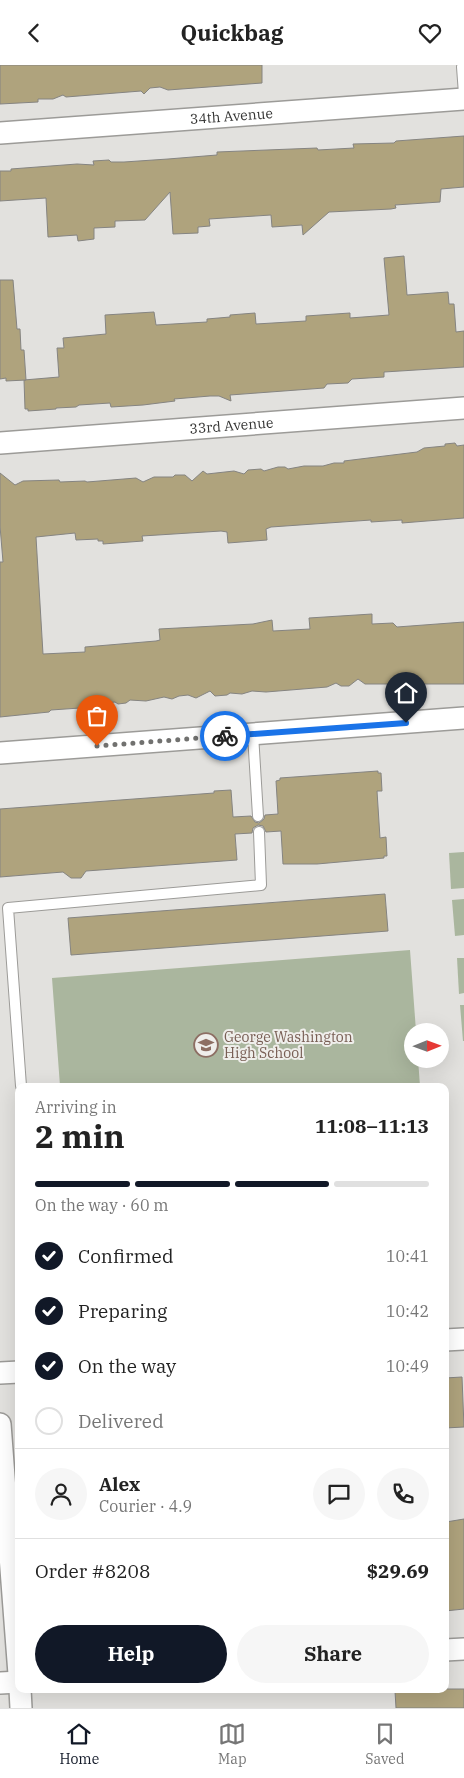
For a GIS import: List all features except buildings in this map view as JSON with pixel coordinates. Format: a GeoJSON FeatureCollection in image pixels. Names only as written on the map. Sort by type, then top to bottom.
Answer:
{"type":"FeatureCollection","features":[{"type":"Feature","properties":{"kind":"street","name":"34th Avenue"},"geometry":{"type":"LineString","coordinates":[[0,133],[464,99]]}},
{"type":"Feature","properties":{"kind":"street","name":"33rd Avenue"},"geometry":{"type":"LineString","coordinates":[[0,443],[464,408]]}},
{"type":"Feature","properties":{"kind":"street"},"geometry":{"type":"LineString","coordinates":[[0,753],[464,718]]}},
{"type":"Feature","properties":{"kind":"street"},"geometry":{"type":"LineString","coordinates":[[449,1340],[464,1339]]}},
{"type":"Feature","properties":{"kind":"street"},"geometry":{"type":"LineString","coordinates":[[0,1373],[15,1372]]}},
{"type":"Feature","properties":{"kind":"street"},"geometry":{"type":"LineString","coordinates":[[0,1425],[15,1622]]}},
{"type":"Feature","properties":{"kind":"street"},"geometry":{"type":"LineString","coordinates":[[449,1650],[464,1649]]}},
{"type":"Feature","properties":{"kind":"street"},"geometry":{"type":"LineString","coordinates":[[0,1683],[15,1682]]}},
{"type":"Feature","properties":{"kind":"street"},"geometry":{"type":"LineString","coordinates":[[20,1693],[21,1708]]}},
{"type":"Feature","properties":{"kind":"lane"},"geometry":{"type":"LineString","coordinates":[[462,67],[464,94]]}},
{"type":"Feature","properties":{"kind":"lane"},"geometry":{"type":"LineString","coordinates":[[253,734],[258,816]]}},
{"type":"Feature","properties":{"kind":"lane"},"geometry":{"type":"LineString","coordinates":[[21,1083],[8,908],[261,885],[259,832]]}},
{"type":"Feature","properties":{"kind":"green space"},"geometry":{"type":"Polygon","coordinates":[[[464,852],[464,888],[451,889],[449,853],[464,852]]]}},
{"type":"Feature","properties":{"kind":"green space"},"geometry":{"type":"Polygon","coordinates":[[[464,899],[464,935],[455,936],[452,900],[464,899]]]}},
{"type":"Feature","properties":{"kind":"green space"},"geometry":{"type":"Polygon","coordinates":[[[410,950],[415,1023],[404,1023],[404,1068],[419,1068],[420,1083],[60,1083],[52,978],[410,950]]]}},
{"type":"Feature","properties":{"kind":"green space"},"geometry":{"type":"Polygon","coordinates":[[[457,958],[464,958],[464,993],[459,994],[457,958]]]}},
{"type":"Feature","properties":{"kind":"green space"},"geometry":{"type":"Polygon","coordinates":[[[460,1005],[464,1005],[464,1041],[463,1041],[460,1005]]]}},
{"type":"Feature","properties":{"kind":"way so far"},"geometry":{"type":"LineString","coordinates":[[97,746],[225,736]]}},
{"type":"Feature","properties":{"kind":"place","name":"George Washington High School"},"geometry":{"type":"Point","coordinates":[206,1045]}},
{"type":"Feature","properties":{"kind":"route"},"geometry":{"type":"LineString","coordinates":[[225,736],[406,723]]}}]}
